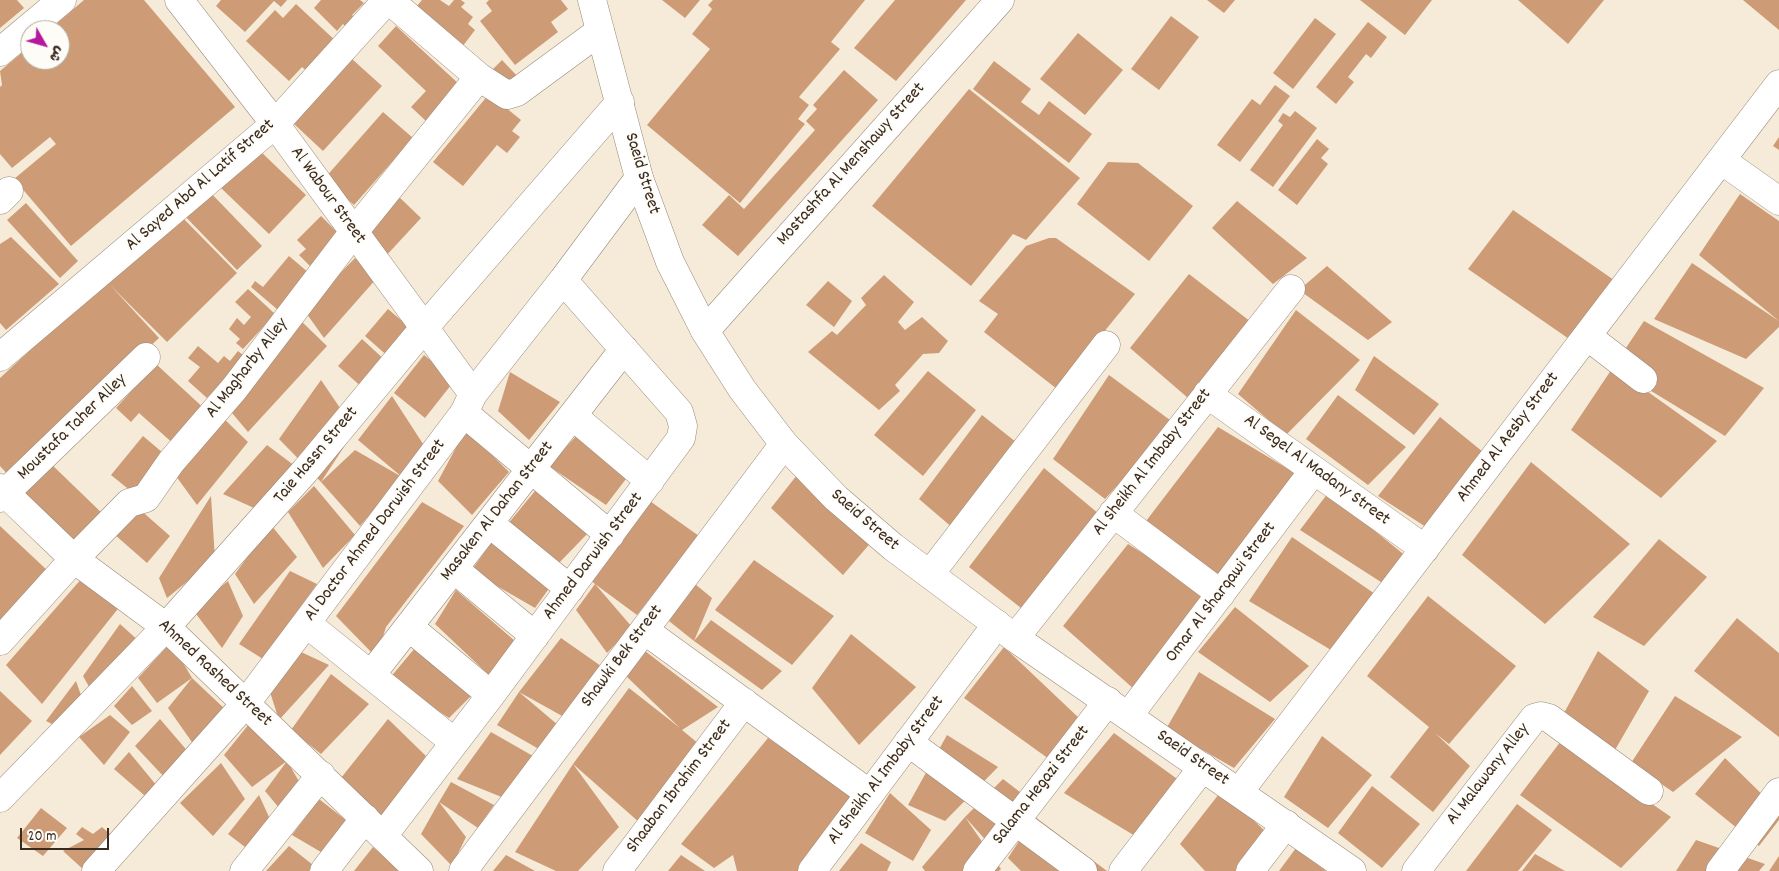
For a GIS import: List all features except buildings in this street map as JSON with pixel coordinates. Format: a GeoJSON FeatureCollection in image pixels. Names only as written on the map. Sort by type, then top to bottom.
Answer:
{"type":"FeatureCollection","features":[{"type":"Feature","properties":{"kind":"street"},"geometry":{"type":"LineString","coordinates":[[0,52],[62,0]]}},
{"type":"Feature","properties":{"kind":"street","name":"Al Wabour Street"},"geometry":{"type":"LineString","coordinates":[[179,0],[275,124],[424,328],[469,404],[531,469],[610,535]]}},
{"type":"Feature","properties":{"kind":"street"},"geometry":{"type":"LineString","coordinates":[[388,0],[501,94],[512,95],[600,31]]}},
{"type":"Feature","properties":{"kind":"street","name":"Al Sayed Abd Al Latif Street"},"geometry":{"type":"LineString","coordinates":[[0,358],[275,124],[388,0]]}},
{"type":"Feature","properties":{"kind":"street","name":"Saeid Street"},"geometry":{"type":"LineString","coordinates":[[592,0],[639,178],[670,262],[705,331],[742,389],[784,444],[836,498],[893,547],[1006,630],[1352,871]]}},
{"type":"Feature","properties":{"kind":"street","name":"Mostashfa Al Menshawy Street"},"geometry":{"type":"LineString","coordinates":[[705,331],[1000,0]]}},
{"type":"Feature","properties":{"kind":"street","name":"Al Magharby Alley"},"geometry":{"type":"LineString","coordinates":[[0,641],[74,558],[130,503],[146,498],[171,462],[234,389],[353,233],[479,77]]}},
{"type":"Feature","properties":{"kind":"street","name":"Ahmed Al Aesby Street"},"geometry":{"type":"LineString","coordinates":[[1239,792],[1779,84]]}},
{"type":"Feature","properties":{"kind":"street","name":"Taie Hassn Street"},"geometry":{"type":"LineString","coordinates":[[0,798],[166,627],[305,471],[424,328],[620,102]]}},
{"type":"Feature","properties":{"kind":"street"},"geometry":{"type":"LineString","coordinates":[[1721,160],[1779,201]]}},
{"type":"Feature","properties":{"kind":"street","name":"Al Doctor Ahmed Darwish Street"},"geometry":{"type":"LineString","coordinates":[[96,871],[246,703],[639,178]]}},
{"type":"Feature","properties":{"kind":"street","name":"Ahmed Darwish Street"},"geometry":{"type":"LineString","coordinates":[[324,871],[374,827],[454,742],[491,695],[681,438],[683,426],[680,412],[563,280]]}},
{"type":"Feature","properties":{"kind":"street","name":"Al Sheikh Al Imbaby Street"},"geometry":{"type":"LineString","coordinates":[[812,871],[908,742],[1006,630],[1113,514],[1291,289]]}},
{"type":"Feature","properties":{"kind":"street"},"geometry":{"type":"LineString","coordinates":[[1587,336],[1643,380]]}},
{"type":"Feature","properties":{"kind":"street"},"geometry":{"type":"LineString","coordinates":[[930,574],[1106,345]]}},
{"type":"Feature","properties":{"kind":"street","name":"Masaken Al Dahan Street"},"geometry":{"type":"LineString","coordinates":[[371,675],[624,349]]}},
{"type":"Feature","properties":{"kind":"street","name":"Moustafa Taher Alley"},"geometry":{"type":"LineString","coordinates":[[2,493],[146,357]]}},
{"type":"Feature","properties":{"kind":"street","name":"Al Segel Al Madany Street"},"geometry":{"type":"LineString","coordinates":[[1208,394],[1425,549]]}},
{"type":"Feature","properties":{"kind":"street"},"geometry":{"type":"LineString","coordinates":[[573,416],[650,481]]}},
{"type":"Feature","properties":{"kind":"street","name":"Shawki Bek Street"},"geometry":{"type":"LineString","coordinates":[[463,871],[784,444]]}},
{"type":"Feature","properties":{"kind":"street","name":"Omar Al Sharqawi Street"},"geometry":{"type":"LineString","coordinates":[[1118,708],[1221,594],[1314,470]]}},
{"type":"Feature","properties":{"kind":"street","name":"Ahmed Rashed Street"},"geometry":{"type":"LineString","coordinates":[[2,493],[74,558],[166,627],[419,871]]}},
{"type":"Feature","properties":{"kind":"street"},"geometry":{"type":"LineString","coordinates":[[1113,514],[1221,594]]}},
{"type":"Feature","properties":{"kind":"street"},"geometry":{"type":"LineString","coordinates":[[489,523],[570,589]]}},
{"type":"Feature","properties":{"kind":"street"},"geometry":{"type":"LineString","coordinates":[[454,569],[535,636]]}},
{"type":"Feature","properties":{"kind":"street"},"geometry":{"type":"LineString","coordinates":[[306,623],[454,742]]}},
{"type":"Feature","properties":{"kind":"street"},"geometry":{"type":"LineString","coordinates":[[409,627],[491,695]]}},
{"type":"Feature","properties":{"kind":"street"},"geometry":{"type":"LineString","coordinates":[[644,630],[870,794]]}},
{"type":"Feature","properties":{"kind":"street","name":"Shaaban Ibrahim Street"},"geometry":{"type":"LineString","coordinates":[[617,871],[744,702]]}},
{"type":"Feature","properties":{"kind":"street","name":"Salama Hegazi Street"},"geometry":{"type":"LineString","coordinates":[[977,871],[1015,821],[1118,708]]}},
{"type":"Feature","properties":{"kind":"street","name":"Al Malawany Alley"},"geometry":{"type":"LineString","coordinates":[[1416,871],[1534,718],[1541,716],[1549,718],[1649,791]]}},
{"type":"Feature","properties":{"kind":"street"},"geometry":{"type":"LineString","coordinates":[[908,742],[1083,871]]}},
{"type":"Feature","properties":{"kind":"street"},"geometry":{"type":"LineString","coordinates":[[1123,871],[1203,767]]}},
{"type":"Feature","properties":{"kind":"street"},"geometry":{"type":"LineString","coordinates":[[244,871],[320,775]]}},
{"type":"Feature","properties":{"kind":"street"},"geometry":{"type":"LineString","coordinates":[[1720,871],[1779,792]]}},
{"type":"Feature","properties":{"kind":"street"},"geometry":{"type":"LineString","coordinates":[[1250,871],[1286,824]]}}]}
